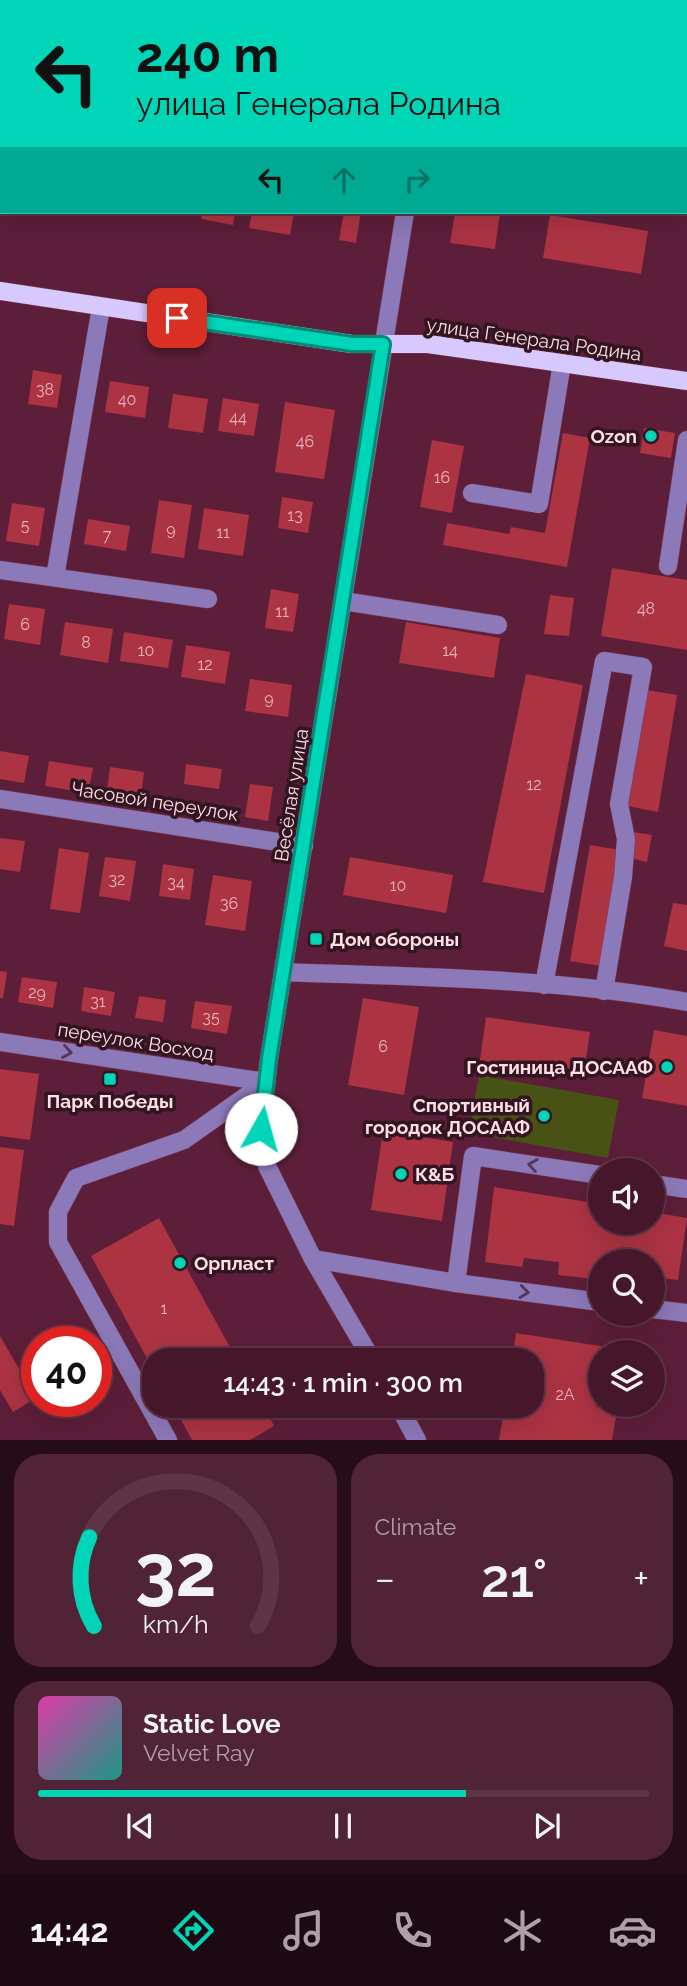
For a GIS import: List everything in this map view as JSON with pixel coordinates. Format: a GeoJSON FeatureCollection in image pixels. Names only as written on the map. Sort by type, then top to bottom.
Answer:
{"type":"FeatureCollection","features":[{"type":"Feature","properties":{"kind":"main road","name":"улица Генерала Родина"},"geometry":{"type":"LineString","coordinates":[[0,291],[352,344],[428,344],[687,382]]}},
{"type":"Feature","properties":{"kind":"street","name":"Весёлая улица"},"geometry":{"type":"LineString","coordinates":[[365,1348],[313,1259],[267,1166],[261,1129],[283,972],[405,214]]}},
{"type":"Feature","properties":{"kind":"street"},"geometry":{"type":"LineString","coordinates":[[55,577],[101,307]]}},
{"type":"Feature","properties":{"kind":"street"},"geometry":{"type":"LineString","coordinates":[[472,493],[539,505],[562,363]]}},
{"type":"Feature","properties":{"kind":"street"},"geometry":{"type":"LineString","coordinates":[[668,566],[684,482],[687,440]]}},
{"type":"Feature","properties":{"kind":"street"},"geometry":{"type":"LineString","coordinates":[[0,570],[208,599]]}},
{"type":"Feature","properties":{"kind":"street"},"geometry":{"type":"LineString","coordinates":[[343,601],[498,625]]}},
{"type":"Feature","properties":{"kind":"street"},"geometry":{"type":"LineString","coordinates":[[544,985],[604,661],[643,667],[620,804],[626,839],[623,877],[604,991]]}},
{"type":"Feature","properties":{"kind":"street","name":"Часовой переулок"},"geometry":{"type":"LineString","coordinates":[[0,799],[304,846]]}},
{"type":"Feature","properties":{"kind":"street"},"geometry":{"type":"LineString","coordinates":[[283,972],[484,979],[687,1002]]}},
{"type":"Feature","properties":{"kind":"street","name":"переулок Восход"},"geometry":{"type":"LineString","coordinates":[[0,1042],[266,1082]]}},
{"type":"Feature","properties":{"kind":"street"},"geometry":{"type":"LineString","coordinates":[[168,1440],[58,1242],[58,1212],[76,1178],[184,1140],[266,1082]]}},
{"type":"Feature","properties":{"kind":"street"},"geometry":{"type":"LineString","coordinates":[[456,1283],[473,1156],[588,1173]]}},
{"type":"Feature","properties":{"kind":"street"},"geometry":{"type":"LineString","coordinates":[[665,1186],[687,1189]]}},
{"type":"Feature","properties":{"kind":"street"},"geometry":{"type":"LineString","coordinates":[[313,1259],[456,1283],[588,1300]]}},
{"type":"Feature","properties":{"kind":"street"},"geometry":{"type":"LineString","coordinates":[[665,1310],[687,1313]]}},
{"type":"Feature","properties":{"kind":"street"},"geometry":{"type":"LineString","coordinates":[[405,1418],[417,1440]]}},
{"type":"Feature","properties":{"kind":"green space","name":"Спортивный городок ДОСААФ"},"geometry":{"type":"Polygon","coordinates":[[[479,1075],[619,1100],[608,1158],[469,1133],[479,1075]]]}},
{"type":"Feature","properties":{"kind":"building"},"geometry":{"type":"Polygon","coordinates":[[[202,214],[235,214],[233,225],[201,219],[202,214]]]}},
{"type":"Feature","properties":{"kind":"building"},"geometry":{"type":"Polygon","coordinates":[[[252,214],[294,214],[290,235],[249,228],[252,214]]]}},
{"type":"Feature","properties":{"kind":"building"},"geometry":{"type":"Polygon","coordinates":[[[344,214],[361,214],[356,243],[339,240],[344,214]]]}},
{"type":"Feature","properties":{"kind":"building"},"geometry":{"type":"Polygon","coordinates":[[[455,214],[500,214],[495,249],[450,243],[455,214]]]}},
{"type":"Feature","properties":{"kind":"building"},"geometry":{"type":"Polygon","coordinates":[[[550,215],[648,231],[641,274],[543,258],[550,215]]]}},
{"type":"Feature","properties":{"kind":"building"},"geometry":{"type":"Polygon","coordinates":[[[33,370],[62,375],[57,408],[28,404],[33,370]]]}},
{"type":"Feature","properties":{"kind":"building"},"geometry":{"type":"Polygon","coordinates":[[[110,381],[149,387],[145,418],[105,412],[110,381]]]}},
{"type":"Feature","properties":{"kind":"building"},"geometry":{"type":"Polygon","coordinates":[[[173,394],[208,399],[203,433],[168,428],[173,394]]]}},
{"type":"Feature","properties":{"kind":"building"},"geometry":{"type":"Polygon","coordinates":[[[223,398],[259,404],[254,436],[218,431],[223,398]]]}},
{"type":"Feature","properties":{"kind":"building"},"geometry":{"type":"Polygon","coordinates":[[[285,402],[335,410],[324,479],[275,472],[285,402]]]}},
{"type":"Feature","properties":{"kind":"building"},"geometry":{"type":"Polygon","coordinates":[[[644,428],[675,433],[671,458],[640,453],[644,428]]]}},
{"type":"Feature","properties":{"kind":"building"},"geometry":{"type":"Polygon","coordinates":[[[563,433],[590,438],[567,567],[443,545],[447,523],[509,534],[511,527],[545,533],[563,433]]]}},
{"type":"Feature","properties":{"kind":"building"},"geometry":{"type":"Polygon","coordinates":[[[432,440],[464,446],[452,513],[420,507],[432,440]]]}},
{"type":"Feature","properties":{"kind":"building"},"geometry":{"type":"Polygon","coordinates":[[[282,497],[313,502],[308,533],[278,528],[282,497]]]}},
{"type":"Feature","properties":{"kind":"building"},"geometry":{"type":"Polygon","coordinates":[[[159,500],[192,505],[184,558],[151,553],[159,500]]]}},
{"type":"Feature","properties":{"kind":"building"},"geometry":{"type":"Polygon","coordinates":[[[12,503],[45,508],[39,546],[6,541],[12,503]]]}},
{"type":"Feature","properties":{"kind":"building"},"geometry":{"type":"Polygon","coordinates":[[[204,508],[249,515],[243,556],[198,549],[204,508]]]}},
{"type":"Feature","properties":{"kind":"building"},"geometry":{"type":"Polygon","coordinates":[[[88,519],[130,526],[126,551],[84,544],[88,519]]]}},
{"type":"Feature","properties":{"kind":"building"},"geometry":{"type":"Polygon","coordinates":[[[612,568],[687,580],[687,650],[601,636],[612,568]]]}},
{"type":"Feature","properties":{"kind":"building"},"geometry":{"type":"Polygon","coordinates":[[[271,589],[299,594],[293,632],[265,628],[271,589]]]}},
{"type":"Feature","properties":{"kind":"building"},"geometry":{"type":"Polygon","coordinates":[[[550,595],[574,598],[569,636],[544,634],[550,595]]]}},
{"type":"Feature","properties":{"kind":"building"},"geometry":{"type":"Polygon","coordinates":[[[9,604],[45,609],[40,645],[4,639],[9,604]]]}},
{"type":"Feature","properties":{"kind":"building"},"geometry":{"type":"Polygon","coordinates":[[[65,622],[113,629],[108,663],[60,655],[65,622]]]}},
{"type":"Feature","properties":{"kind":"building"},"geometry":{"type":"Polygon","coordinates":[[[406,622],[500,638],[494,678],[399,663],[406,622]]]}},
{"type":"Feature","properties":{"kind":"building"},"geometry":{"type":"Polygon","coordinates":[[[124,632],[173,640],[168,668],[120,661],[124,632]]]}},
{"type":"Feature","properties":{"kind":"building"},"geometry":{"type":"Polygon","coordinates":[[[186,645],[230,652],[225,684],[181,677],[186,645]]]}},
{"type":"Feature","properties":{"kind":"building"},"geometry":{"type":"Polygon","coordinates":[[[526,674],[583,685],[544,893],[483,882],[526,674]]]}},
{"type":"Feature","properties":{"kind":"building"},"geometry":{"type":"Polygon","coordinates":[[[250,679],[292,685],[288,717],[245,711],[250,679]]]}},
{"type":"Feature","properties":{"kind":"building"},"geometry":{"type":"Polygon","coordinates":[[[647,690],[677,695],[658,812],[627,806],[647,690]]]}},
{"type":"Feature","properties":{"kind":"building"},"geometry":{"type":"Polygon","coordinates":[[[0,751],[29,756],[24,783],[0,779],[0,751]]]}},
{"type":"Feature","properties":{"kind":"building"},"geometry":{"type":"Polygon","coordinates":[[[49,761],[93,768],[88,793],[45,786],[49,761]]]}},
{"type":"Feature","properties":{"kind":"building"},"geometry":{"type":"Polygon","coordinates":[[[186,764],[222,769],[219,789],[184,784],[186,764]]]}},
{"type":"Feature","properties":{"kind":"building"},"geometry":{"type":"Polygon","coordinates":[[[110,767],[144,772],[141,795],[107,790],[110,767]]]}},
{"type":"Feature","properties":{"kind":"building"},"geometry":{"type":"Polygon","coordinates":[[[250,784],[273,787],[268,821],[245,817],[250,784]]]}},
{"type":"Feature","properties":{"kind":"building"},"geometry":{"type":"Polygon","coordinates":[[[633,832],[652,835],[647,862],[629,858],[633,832]]]}},
{"type":"Feature","properties":{"kind":"building"},"geometry":{"type":"Polygon","coordinates":[[[0,838],[25,841],[20,872],[0,869],[0,838]]]}},
{"type":"Feature","properties":{"kind":"building"},"geometry":{"type":"Polygon","coordinates":[[[590,845],[620,850],[601,966],[570,961],[590,845]]]}},
{"type":"Feature","properties":{"kind":"building"},"geometry":{"type":"Polygon","coordinates":[[[59,848],[89,853],[80,913],[50,909],[59,848]]]}},
{"type":"Feature","properties":{"kind":"building"},"geometry":{"type":"Polygon","coordinates":[[[105,857],[136,861],[130,901],[99,896],[105,857]]]}},
{"type":"Feature","properties":{"kind":"building"},"geometry":{"type":"Polygon","coordinates":[[[350,857],[453,875],[446,913],[343,895],[350,857]]]}},
{"type":"Feature","properties":{"kind":"building"},"geometry":{"type":"Polygon","coordinates":[[[163,864],[194,869],[190,900],[159,896],[163,864]]]}},
{"type":"Feature","properties":{"kind":"building"},"geometry":{"type":"Polygon","coordinates":[[[213,875],[252,881],[245,931],[205,925],[213,875]]]}},
{"type":"Feature","properties":{"kind":"building"},"geometry":{"type":"Polygon","coordinates":[[[673,903],[687,905],[687,951],[664,946],[673,903]]]}},
{"type":"Feature","properties":{"kind":"building"},"geometry":{"type":"Polygon","coordinates":[[[0,971],[7,972],[3,998],[0,998],[0,971]]]}},
{"type":"Feature","properties":{"kind":"building"},"geometry":{"type":"Polygon","coordinates":[[[22,977],[57,982],[53,1008],[18,1002],[22,977]]]}},
{"type":"Feature","properties":{"kind":"building"},"geometry":{"type":"Polygon","coordinates":[[[84,987],[115,992],[111,1016],[81,1011],[84,987]]]}},
{"type":"Feature","properties":{"kind":"building"},"geometry":{"type":"Polygon","coordinates":[[[139,996],[166,1000],[163,1022],[135,1018],[139,996]]]}},
{"type":"Feature","properties":{"kind":"building"},"geometry":{"type":"Polygon","coordinates":[[[363,998],[419,1007],[404,1095],[348,1085],[363,998]]]}},
{"type":"Feature","properties":{"kind":"building"},"geometry":{"type":"Polygon","coordinates":[[[195,1001],[232,1006],[227,1034],[191,1028],[195,1001]]]}},
{"type":"Feature","properties":{"kind":"building"},"geometry":{"type":"Polygon","coordinates":[[[486,1017],[590,1032],[583,1077],[480,1060],[486,1017]]]}},
{"type":"Feature","properties":{"kind":"building","name":"Гостиница ДОСААФ"},"geometry":{"type":"Polygon","coordinates":[[[654,1030],[687,1036],[687,1106],[642,1098],[654,1030]]]}},
{"type":"Feature","properties":{"kind":"building"},"geometry":{"type":"Polygon","coordinates":[[[0,1069],[39,1074],[30,1140],[0,1136],[0,1069]]]}},
{"type":"Feature","properties":{"kind":"building"},"geometry":{"type":"Polygon","coordinates":[[[383,1131],[453,1142],[442,1221],[371,1210],[383,1131]]]}},
{"type":"Feature","properties":{"kind":"building"},"geometry":{"type":"Polygon","coordinates":[[[0,1147],[24,1150],[14,1226],[0,1224],[0,1147]]]}},
{"type":"Feature","properties":{"kind":"building"},"geometry":{"type":"Polygon","coordinates":[[[494,1187],[588,1202],[588,1235],[665,1235],[665,1214],[687,1218],[678,1280],[665,1278],[665,1249],[588,1249],[588,1278],[558,1275],[559,1262],[524,1258],[522,1267],[485,1262],[494,1187]]]}},
{"type":"Feature","properties":{"kind":"building"},"geometry":{"type":"Polygon","coordinates":[[[159,1218],[230,1348],[142,1349],[91,1256],[159,1218]]]}},
{"type":"Feature","properties":{"kind":"building"},"geometry":{"type":"Polygon","coordinates":[[[516,1333],[588,1344],[588,1417],[616,1417],[612,1440],[499,1440],[503,1418],[544,1418],[544,1348],[514,1348],[516,1333]]]}},
{"type":"Feature","properties":{"kind":"building"},"geometry":{"type":"Polygon","coordinates":[[[0,1336],[21,1372],[21,1407],[13,1412],[0,1390],[0,1336]]]}},
{"type":"Feature","properties":{"kind":"building"},"geometry":{"type":"Polygon","coordinates":[[[180,1418],[270,1418],[274,1426],[250,1440],[192,1440],[180,1418]]]}},
{"type":"Feature","properties":{"kind":"place","name":"Ozon"},"geometry":{"type":"Point","coordinates":[651,436]}},
{"type":"Feature","properties":{"kind":"place","name":"Дом обороны"},"geometry":{"type":"Point","coordinates":[316,939]}},
{"type":"Feature","properties":{"kind":"place","name":"Гостиница ДОСААФ"},"geometry":{"type":"Point","coordinates":[667,1067]}},
{"type":"Feature","properties":{"kind":"place","name":"Парк Победы"},"geometry":{"type":"Point","coordinates":[110,1079]}},
{"type":"Feature","properties":{"kind":"place","name":"Спортивный городок ДОСААФ"},"geometry":{"type":"Point","coordinates":[544,1116]}},
{"type":"Feature","properties":{"kind":"place","name":"К&Б"},"geometry":{"type":"Point","coordinates":[401,1174]}},
{"type":"Feature","properties":{"kind":"place","name":"Орпласт"},"geometry":{"type":"Point","coordinates":[180,1263]}},
{"type":"Feature","properties":{"kind":"route"},"geometry":{"type":"LineString","coordinates":[[177,318],[352,344],[383,344],[269,1059],[261,1129]]}}]}
